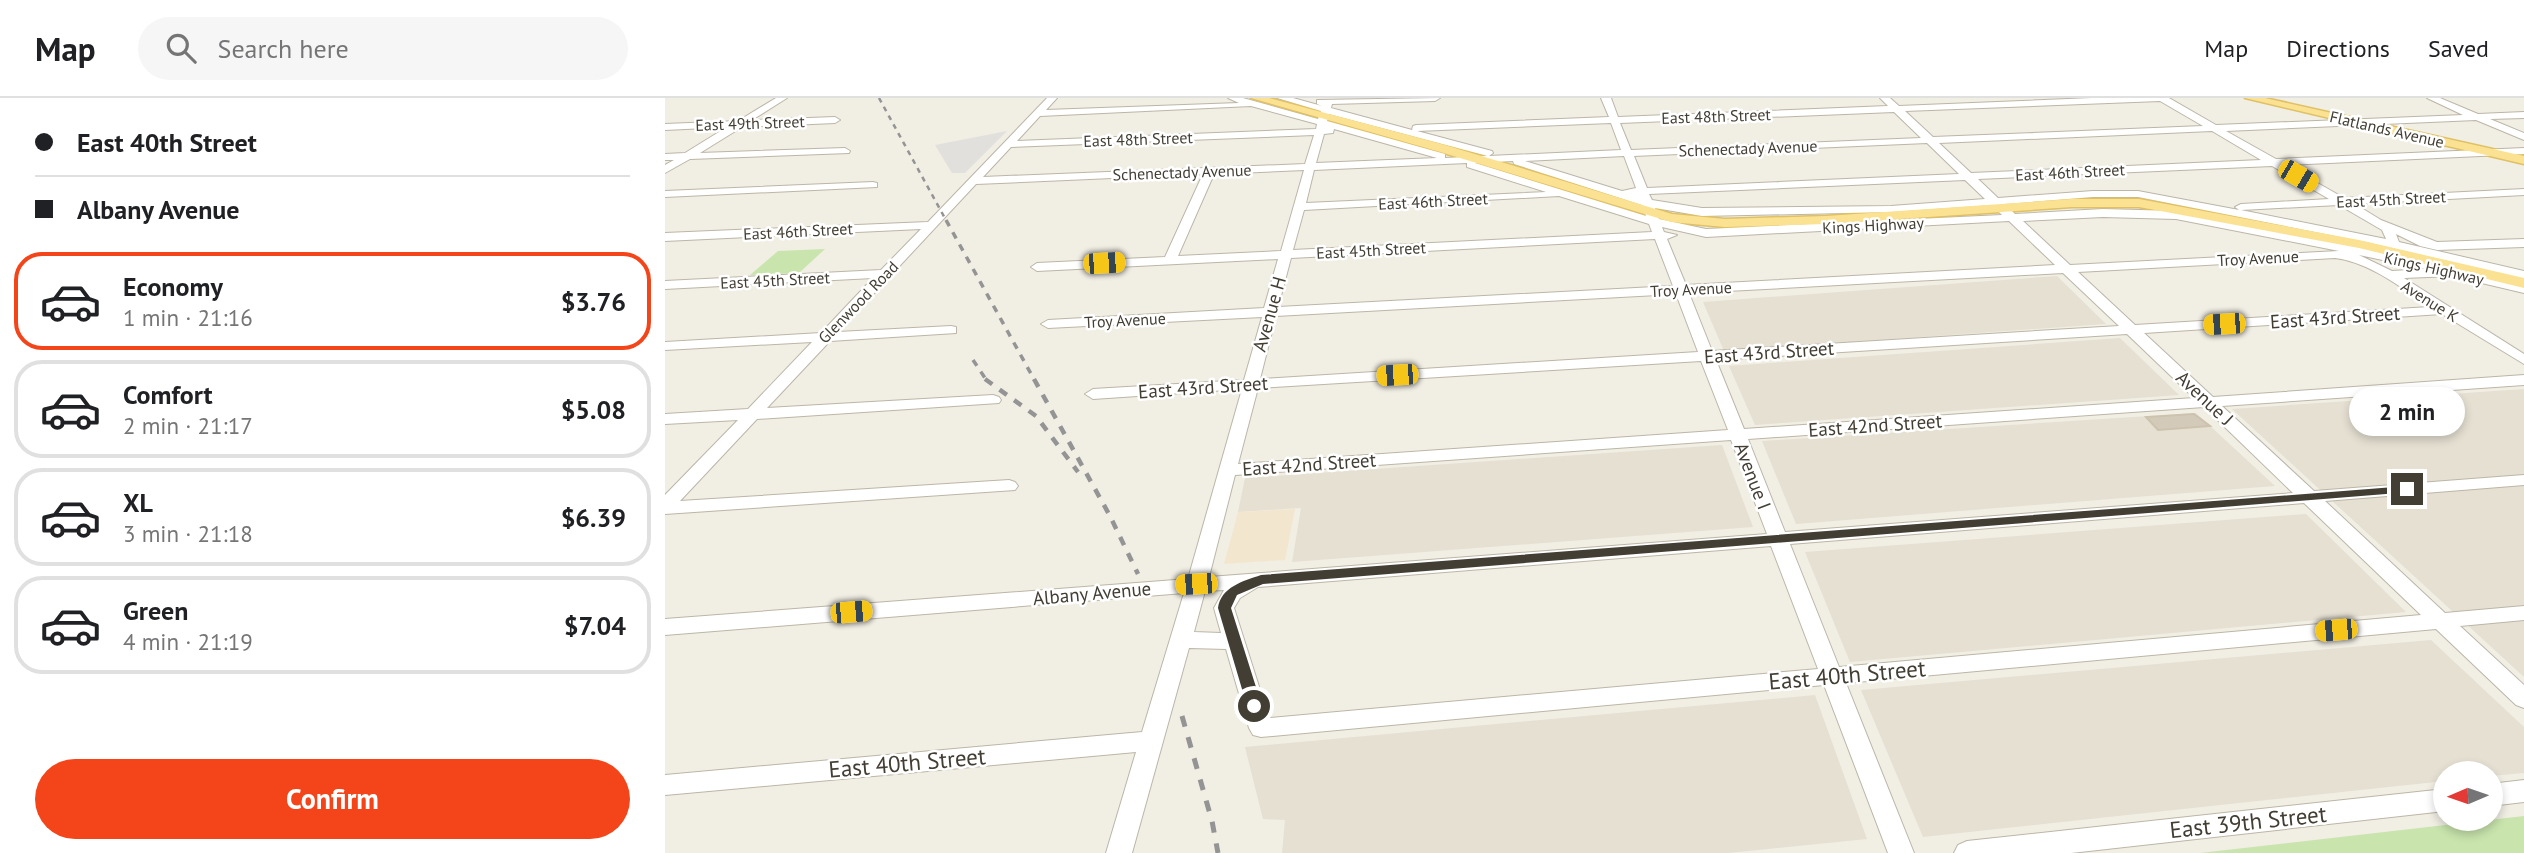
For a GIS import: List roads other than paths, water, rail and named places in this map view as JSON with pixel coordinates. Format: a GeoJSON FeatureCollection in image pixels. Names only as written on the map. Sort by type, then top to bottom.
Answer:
{"type":"FeatureCollection","features":[{"type":"Feature","properties":{"kind":"main road","name":"Flatlands Avenue"},"geometry":{"type":"LineString","coordinates":[[2250,98],[2524,160]]}},
{"type":"Feature","properties":{"kind":"main road","name":"Kings Highway"},"geometry":{"type":"LineString","coordinates":[[1256,101],[1325,113],[1671,218],[1714,222],[1849,219],[2092,202],[2157,205],[2389,250],[2524,283]]}},
{"type":"Feature","properties":{"kind":"main road"},"geometry":{"type":"LineString","coordinates":[[1401,130],[1430,145]]}},
{"type":"Feature","properties":{"kind":"main road"},"geometry":{"type":"LineString","coordinates":[[1529,174],[1543,187]]}},
{"type":"Feature","properties":{"kind":"main road"},"geometry":{"type":"LineString","coordinates":[[1891,209],[1950,213]]}},
{"type":"Feature","properties":{"kind":"main road"},"geometry":{"type":"LineString","coordinates":[[1849,219],[1898,224]]}},
{"type":"Feature","properties":{"kind":"street"},"geometry":{"type":"LineString","coordinates":[[665,170],[782,98]]}},
{"type":"Feature","properties":{"kind":"street","name":"Glenwood Road"},"geometry":{"type":"LineString","coordinates":[[665,507],[1052,98]]}},
{"type":"Feature","properties":{"kind":"street","name":"Kings Highway"},"geometry":{"type":"LineString","coordinates":[[1233,98],[1256,101]]}},
{"type":"Feature","properties":{"kind":"street","name":"Kings Highway"},"geometry":{"type":"LineString","coordinates":[[1282,98],[1325,113],[1506,158],[1617,192]]}},
{"type":"Feature","properties":{"kind":"street"},"geometry":{"type":"LineString","coordinates":[[1325,113],[1435,98]]}},
{"type":"Feature","properties":{"kind":"street","name":"Avenue I"},"geometry":{"type":"LineString","coordinates":[[1606,98],[1901,853]]}},
{"type":"Feature","properties":{"kind":"street","name":"Avenue J"},"geometry":{"type":"LineString","coordinates":[[1885,98],[2524,699]]}},
{"type":"Feature","properties":{"kind":"street","name":"East 48th Street"},"geometry":{"type":"LineString","coordinates":[[1401,130],[2162,98]]}},
{"type":"Feature","properties":{"kind":"street","name":"Avenue K"},"geometry":{"type":"LineString","coordinates":[[2162,98],[2386,228],[2389,250],[2382,269],[2524,360]]}},
{"type":"Feature","properties":{"kind":"street"},"geometry":{"type":"LineString","coordinates":[[2432,98],[2524,137]]}},
{"type":"Feature","properties":{"kind":"street"},"geometry":{"type":"LineString","coordinates":[[1038,113],[1256,101]]}},
{"type":"Feature","properties":{"kind":"street","name":"Kings Highway"},"geometry":{"type":"LineString","coordinates":[[1325,113],[1352,131],[1568,195],[1651,213],[1669,209],[1702,212],[2003,209],[2176,215],[2335,250],[2389,250],[2453,272],[2524,289]]}},
{"type":"Feature","properties":{"kind":"street","name":"East 48th Street"},"geometry":{"type":"LineString","coordinates":[[1009,144],[1325,113]]}},
{"type":"Feature","properties":{"kind":"street","name":"Avenue H"},"geometry":{"type":"LineString","coordinates":[[1119,853],[1149,741],[1181,640],[1325,113]]}},
{"type":"Feature","properties":{"kind":"street","name":"Schenectady Avenue"},"geometry":{"type":"LineString","coordinates":[[973,181],[2524,115]]}},
{"type":"Feature","properties":{"kind":"street","name":"East 49th Street"},"geometry":{"type":"LineString","coordinates":[[665,127],[835,120]]}},
{"type":"Feature","properties":{"kind":"street"},"geometry":{"type":"LineString","coordinates":[[665,157],[845,151]]}},
{"type":"Feature","properties":{"kind":"street","name":"East 46th Street"},"geometry":{"type":"LineString","coordinates":[[1617,192],[1651,213],[1968,177],[2524,151]]}},
{"type":"Feature","properties":{"kind":"street"},"geometry":{"type":"LineString","coordinates":[[1170,260],[1210,171]]}},
{"type":"Feature","properties":{"kind":"street"},"geometry":{"type":"LineString","coordinates":[[665,194],[873,185]]}},
{"type":"Feature","properties":{"kind":"street","name":"East 45th Street"},"geometry":{"type":"LineString","coordinates":[[2217,209],[2524,192]]}},
{"type":"Feature","properties":{"kind":"street","name":"Kings Highway"},"geometry":{"type":"LineString","coordinates":[[1706,233],[1898,224],[2115,193],[2161,197],[2389,250],[2524,275]]}},
{"type":"Feature","properties":{"kind":"street","name":"East 46th Street"},"geometry":{"type":"LineString","coordinates":[[1299,207],[1568,195]]}},
{"type":"Feature","properties":{"kind":"street","name":"East 45th Street"},"geometry":{"type":"LineString","coordinates":[[1037,267],[1286,254],[1651,213],[1706,233]]}},
{"type":"Feature","properties":{"kind":"street"},"geometry":{"type":"LineString","coordinates":[[2367,216],[2424,243],[2446,247],[2524,243]]}},
{"type":"Feature","properties":{"kind":"street","name":"East 46th Street"},"geometry":{"type":"LineString","coordinates":[[665,237],[931,225]]}},
{"type":"Feature","properties":{"kind":"street"},"geometry":{"type":"LineString","coordinates":[[2335,250],[2389,275],[2453,272]]}},
{"type":"Feature","properties":{"kind":"street","name":"Troy Avenue"},"geometry":{"type":"LineString","coordinates":[[1048,324],[2066,268],[2335,250]]}},
{"type":"Feature","properties":{"kind":"street","name":"East 45th Street"},"geometry":{"type":"LineString","coordinates":[[665,285],[884,274]]}},
{"type":"Feature","properties":{"kind":"street","name":"East 43rd Street"},"geometry":{"type":"LineString","coordinates":[[1093,394],[2444,310]]}},
{"type":"Feature","properties":{"kind":"street"},"geometry":{"type":"LineString","coordinates":[[665,346],[951,330]]}},
{"type":"Feature","properties":{"kind":"street","name":"East 42nd Street"},"geometry":{"type":"LineString","coordinates":[[1226,470],[2524,380]]}},
{"type":"Feature","properties":{"kind":"street"},"geometry":{"type":"LineString","coordinates":[[665,419],[993,400]]}},
{"type":"Feature","properties":{"kind":"street","name":"Albany Avenue"},"geometry":{"type":"LineString","coordinates":[[665,626],[2524,480]]}},
{"type":"Feature","properties":{"kind":"street"},"geometry":{"type":"LineString","coordinates":[[665,507],[1009,486]]}},
{"type":"Feature","properties":{"kind":"street","name":"East 40th Street"},"geometry":{"type":"LineString","coordinates":[[1261,579],[1233,592],[1226,600],[1224,608],[1261,728],[2524,613]]}},
{"type":"Feature","properties":{"kind":"street"},"geometry":{"type":"LineString","coordinates":[[1181,640],[1234,641]]}},
{"type":"Feature","properties":{"kind":"street","name":"East 40th Street"},"geometry":{"type":"LineString","coordinates":[[665,785],[1149,741]]}},
{"type":"Feature","properties":{"kind":"street"},"geometry":{"type":"LineString","coordinates":[[2503,794],[2524,792]]}},
{"type":"Feature","properties":{"kind":"street","name":"East 39th Street"},"geometry":{"type":"LineString","coordinates":[[1967,853],[2433,801]]}},
{"type":"Feature","properties":{"kind":"railway"},"geometry":{"type":"LineString","coordinates":[[879,98],[947,222]]}},
{"type":"Feature","properties":{"kind":"railway"},"geometry":{"type":"LineString","coordinates":[[946,220],[1035,381]]}},
{"type":"Feature","properties":{"kind":"railway"},"geometry":{"type":"LineString","coordinates":[[973,360],[986,380]]}},
{"type":"Feature","properties":{"kind":"railway"},"geometry":{"type":"LineString","coordinates":[[1034,379],[1110,516],[1138,574]]}},
{"type":"Feature","properties":{"kind":"railway"},"geometry":{"type":"LineString","coordinates":[[986,380],[1036,416],[1078,472]]}},
{"type":"Feature","properties":{"kind":"railway"},"geometry":{"type":"LineString","coordinates":[[1182,716],[1212,821],[1218,853]]}}]}
